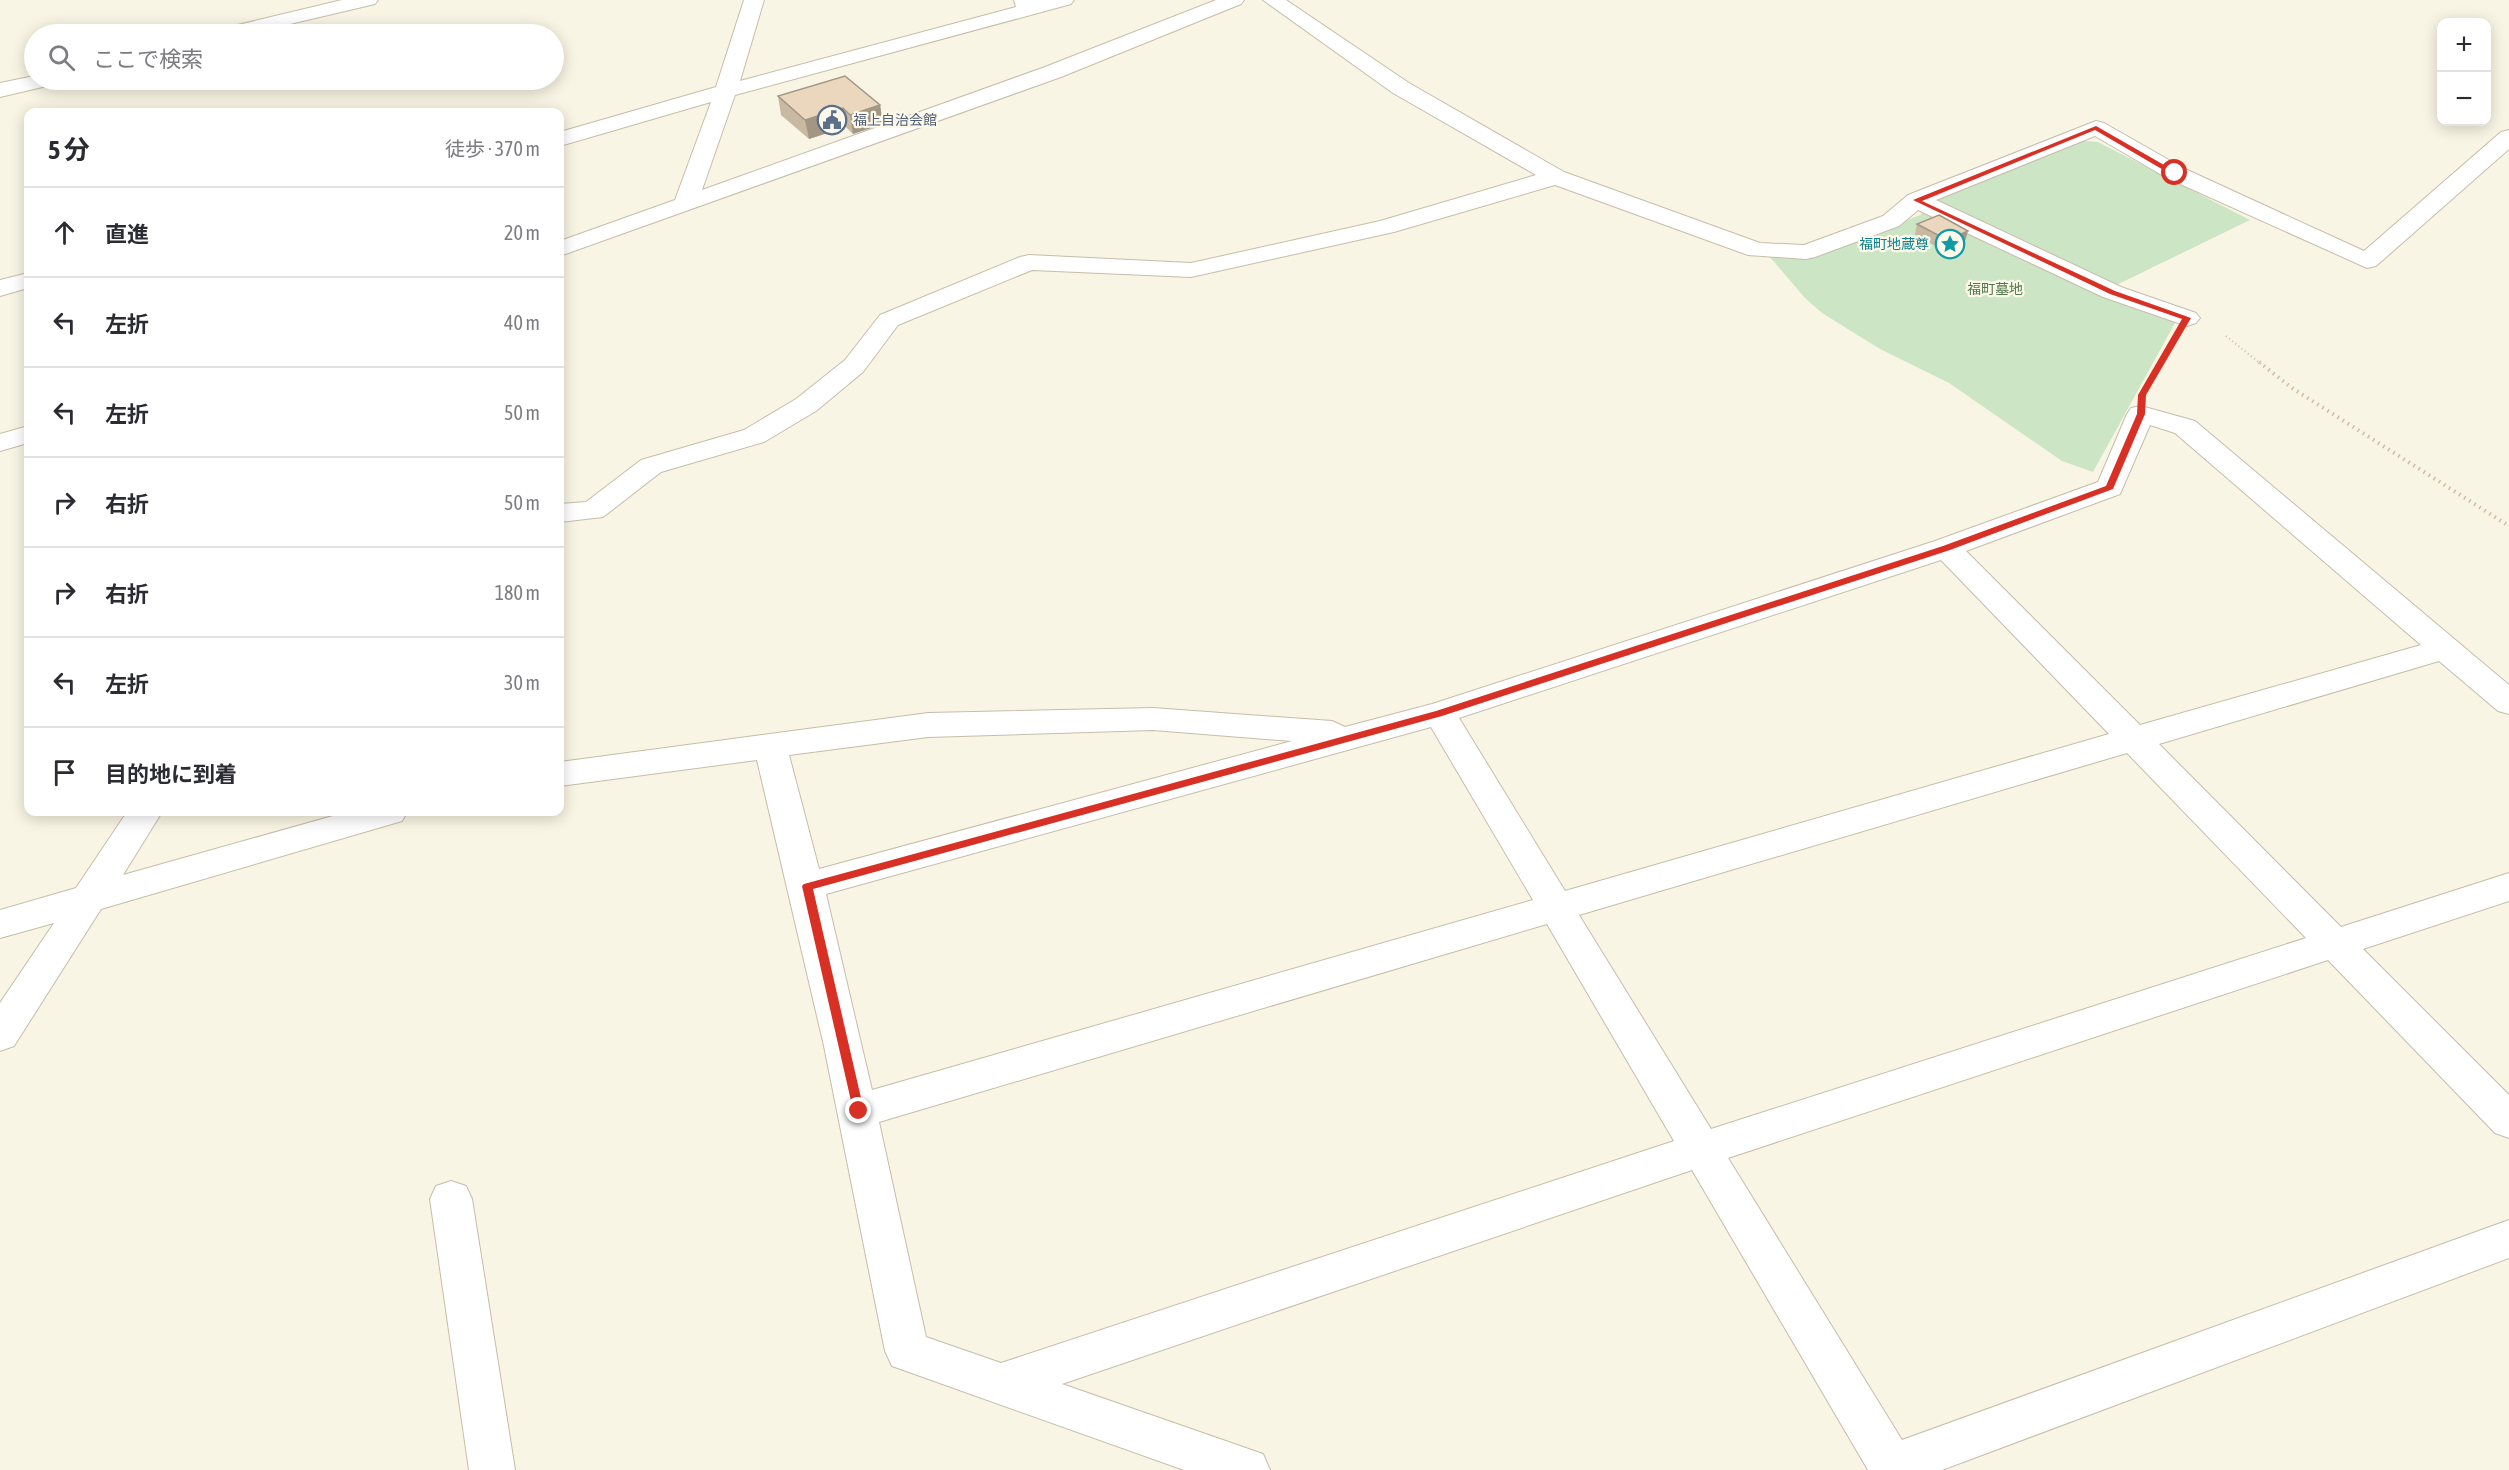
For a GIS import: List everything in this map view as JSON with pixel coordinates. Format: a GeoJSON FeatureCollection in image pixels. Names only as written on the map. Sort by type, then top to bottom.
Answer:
{"type":"FeatureCollection","features":[{"type":"Feature","properties":{"kind":"street"},"geometry":{"type":"LineString","coordinates":[[262,24],[341,3],[368,0]]}},
{"type":"Feature","properties":{"kind":"street"},"geometry":{"type":"LineString","coordinates":[[685,205],[726,91],[754,0]]}},
{"type":"Feature","properties":{"kind":"street"},"geometry":{"type":"LineString","coordinates":[[564,138],[1025,5],[1064,0]]}},
{"type":"Feature","properties":{"kind":"street"},"geometry":{"type":"LineString","coordinates":[[564,248],[1053,72],[1234,0]]}},
{"type":"Feature","properties":{"kind":"street"},"geometry":{"type":"LineString","coordinates":[[1273,0],[1401,88],[1556,177],[1757,250],[1806,252],[1891,221],[1916,200],[2096,128],[2175,173],[2367,261],[2509,137]]}},
{"type":"Feature","properties":{"kind":"street"},"geometry":{"type":"LineString","coordinates":[[0,90],[24,84]]}},
{"type":"Feature","properties":{"kind":"street"},"geometry":{"type":"LineString","coordinates":[[564,513],[593,511],[651,466],[754,436],[806,405],[854,366],[889,320],[1029,262],[1191,270],[1385,227],[1556,177]]}},
{"type":"Feature","properties":{"kind":"street"},"geometry":{"type":"LineString","coordinates":[[1916,200],[2112,292],[2187,318]]}},
{"type":"Feature","properties":{"kind":"street"},"geometry":{"type":"LineString","coordinates":[[0,288],[24,282]]}},
{"type":"Feature","properties":{"kind":"street"},"geometry":{"type":"LineString","coordinates":[[807,886],[1438,713],[1946,548],[2110,488],[2141,414],[2185,427],[2509,703]]}},
{"type":"Feature","properties":{"kind":"street"},"geometry":{"type":"LineString","coordinates":[[0,443],[24,435]]}},
{"type":"Feature","properties":{"kind":"street"},"geometry":{"type":"LineString","coordinates":[[1946,548],[2509,1121]]}},
{"type":"Feature","properties":{"kind":"street"},"geometry":{"type":"LineString","coordinates":[[859,1111],[2446,648]]}},
{"type":"Feature","properties":{"kind":"street"},"geometry":{"type":"LineString","coordinates":[[1438,713],[1893,1468],[2509,1239]]}},
{"type":"Feature","properties":{"kind":"street"},"geometry":{"type":"LineString","coordinates":[[564,773],[928,725],[1153,719],[1355,734]]}},
{"type":"Feature","properties":{"kind":"street"},"geometry":{"type":"LineString","coordinates":[[770,745],[807,886],[859,1111],[907,1351],[1246,1470]]}},
{"type":"Feature","properties":{"kind":"street"},"geometry":{"type":"LineString","coordinates":[[0,1035],[142,816]]}},
{"type":"Feature","properties":{"kind":"street"},"geometry":{"type":"LineString","coordinates":[[0,924],[376,816]]}},
{"type":"Feature","properties":{"kind":"street"},"geometry":{"type":"LineString","coordinates":[[1000,1384],[1702,1149],[2509,887]]}},
{"type":"Feature","properties":{"kind":"street"},"geometry":{"type":"LineString","coordinates":[[451,1199],[492,1470]]}},
{"type":"Feature","properties":{"kind":"path"},"geometry":{"type":"LineString","coordinates":[[2141,414],[2142,395],[2187,318],[2226,336],[2292,388],[2509,525]]}},
{"type":"Feature","properties":{"kind":"green space","name":"福町墓地"},"geometry":{"type":"Polygon","coordinates":[[[2084,141],[2098,142],[2250,220],[2100,293],[2176,321],[2093,472],[2062,461],[1949,383],[1880,349],[1822,313],[1805,298],[1769,256],[1823,253],[1920,215],[1937,199],[2084,141]]]}},
{"type":"Feature","properties":{"kind":"building"},"geometry":{"type":"Polygon","coordinates":[[[845,76],[880,105],[850,115],[843,108],[805,120],[778,96],[845,76]]]}},
{"type":"Feature","properties":{"kind":"building"},"geometry":{"type":"Polygon","coordinates":[[[1939,215],[1968,231],[1947,240],[1917,224],[1939,215]]]}},
{"type":"Feature","properties":{"kind":"place","name":"福上自治会館"},"geometry":{"type":"Point","coordinates":[832,120]}},
{"type":"Feature","properties":{"kind":"place","name":"福町地蔵尊"},"geometry":{"type":"Point","coordinates":[1950,244]}},
{"type":"Feature","properties":{"kind":"route"},"geometry":{"type":"LineString","coordinates":[[859,1111],[807,886],[1438,713],[1946,548],[2110,488],[2141,414],[2142,395],[2187,318],[2112,292],[1916,200],[2096,128],[2175,173]]}}]}
